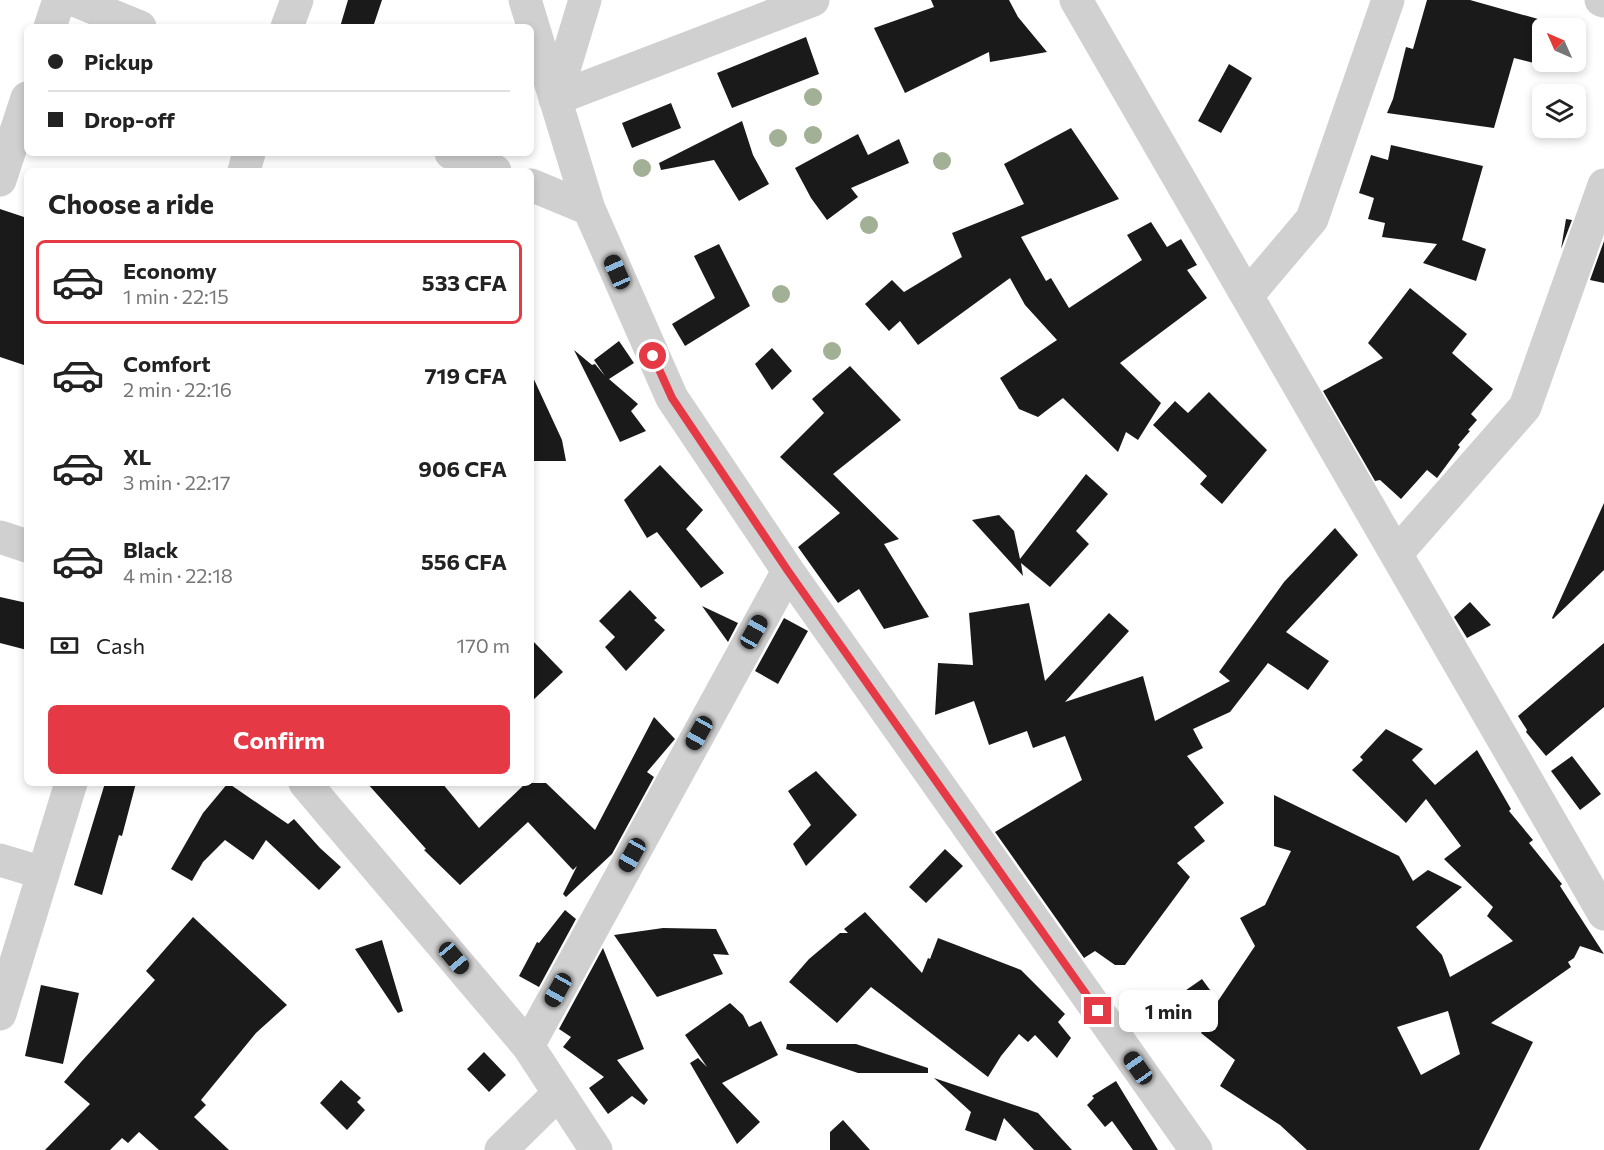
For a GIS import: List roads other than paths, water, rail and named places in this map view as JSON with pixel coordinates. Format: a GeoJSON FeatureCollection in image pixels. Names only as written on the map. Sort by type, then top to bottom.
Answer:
{"type":"FeatureCollection","features":[{"type":"Feature","properties":{"kind":"street"},"geometry":{"type":"LineString","coordinates":[[51,24],[59,0]]}},
{"type":"Feature","properties":{"kind":"street"},"geometry":{"type":"LineString","coordinates":[[74,0],[133,24]]}},
{"type":"Feature","properties":{"kind":"street"},"geometry":{"type":"LineString","coordinates":[[288,24],[297,0]]}},
{"type":"Feature","properties":{"kind":"street"},"geometry":{"type":"LineString","coordinates":[[525,0],[532,24]]}},
{"type":"Feature","properties":{"kind":"street"},"geometry":{"type":"LineString","coordinates":[[555,99],[585,0]]}},
{"type":"Feature","properties":{"kind":"street"},"geometry":{"type":"LineString","coordinates":[[555,99],[813,0]]}},
{"type":"Feature","properties":{"kind":"street"},"geometry":{"type":"LineString","coordinates":[[1076,0],[1604,914]]}},
{"type":"Feature","properties":{"kind":"street"},"geometry":{"type":"LineString","coordinates":[[1247,296],[1312,219],[1388,0]]}},
{"type":"Feature","properties":{"kind":"street"},"geometry":{"type":"LineString","coordinates":[[534,30],[589,209],[672,398],[788,571],[1196,1150]]}},
{"type":"Feature","properties":{"kind":"street"},"geometry":{"type":"LineString","coordinates":[[0,180],[24,107]]}},
{"type":"Feature","properties":{"kind":"street"},"geometry":{"type":"LineString","coordinates":[[458,156],[488,168]]}},
{"type":"Feature","properties":{"kind":"street"},"geometry":{"type":"LineString","coordinates":[[1396,554],[1525,406],[1604,185]]}},
{"type":"Feature","properties":{"kind":"street"},"geometry":{"type":"LineString","coordinates":[[534,187],[589,209]]}},
{"type":"Feature","properties":{"kind":"street"},"geometry":{"type":"LineString","coordinates":[[0,537],[24,545]]}},
{"type":"Feature","properties":{"kind":"street"},"geometry":{"type":"LineString","coordinates":[[528,1046],[788,571]]}},
{"type":"Feature","properties":{"kind":"street"},"geometry":{"type":"LineString","coordinates":[[0,1014],[70,786]]}},
{"type":"Feature","properties":{"kind":"street"},"geometry":{"type":"LineString","coordinates":[[308,786],[528,1046],[596,1150]]}},
{"type":"Feature","properties":{"kind":"street"},"geometry":{"type":"LineString","coordinates":[[0,860],[44,873]]}},
{"type":"Feature","properties":{"kind":"street"},"geometry":{"type":"LineString","coordinates":[[501,1150],[559,1094]]}}]}
